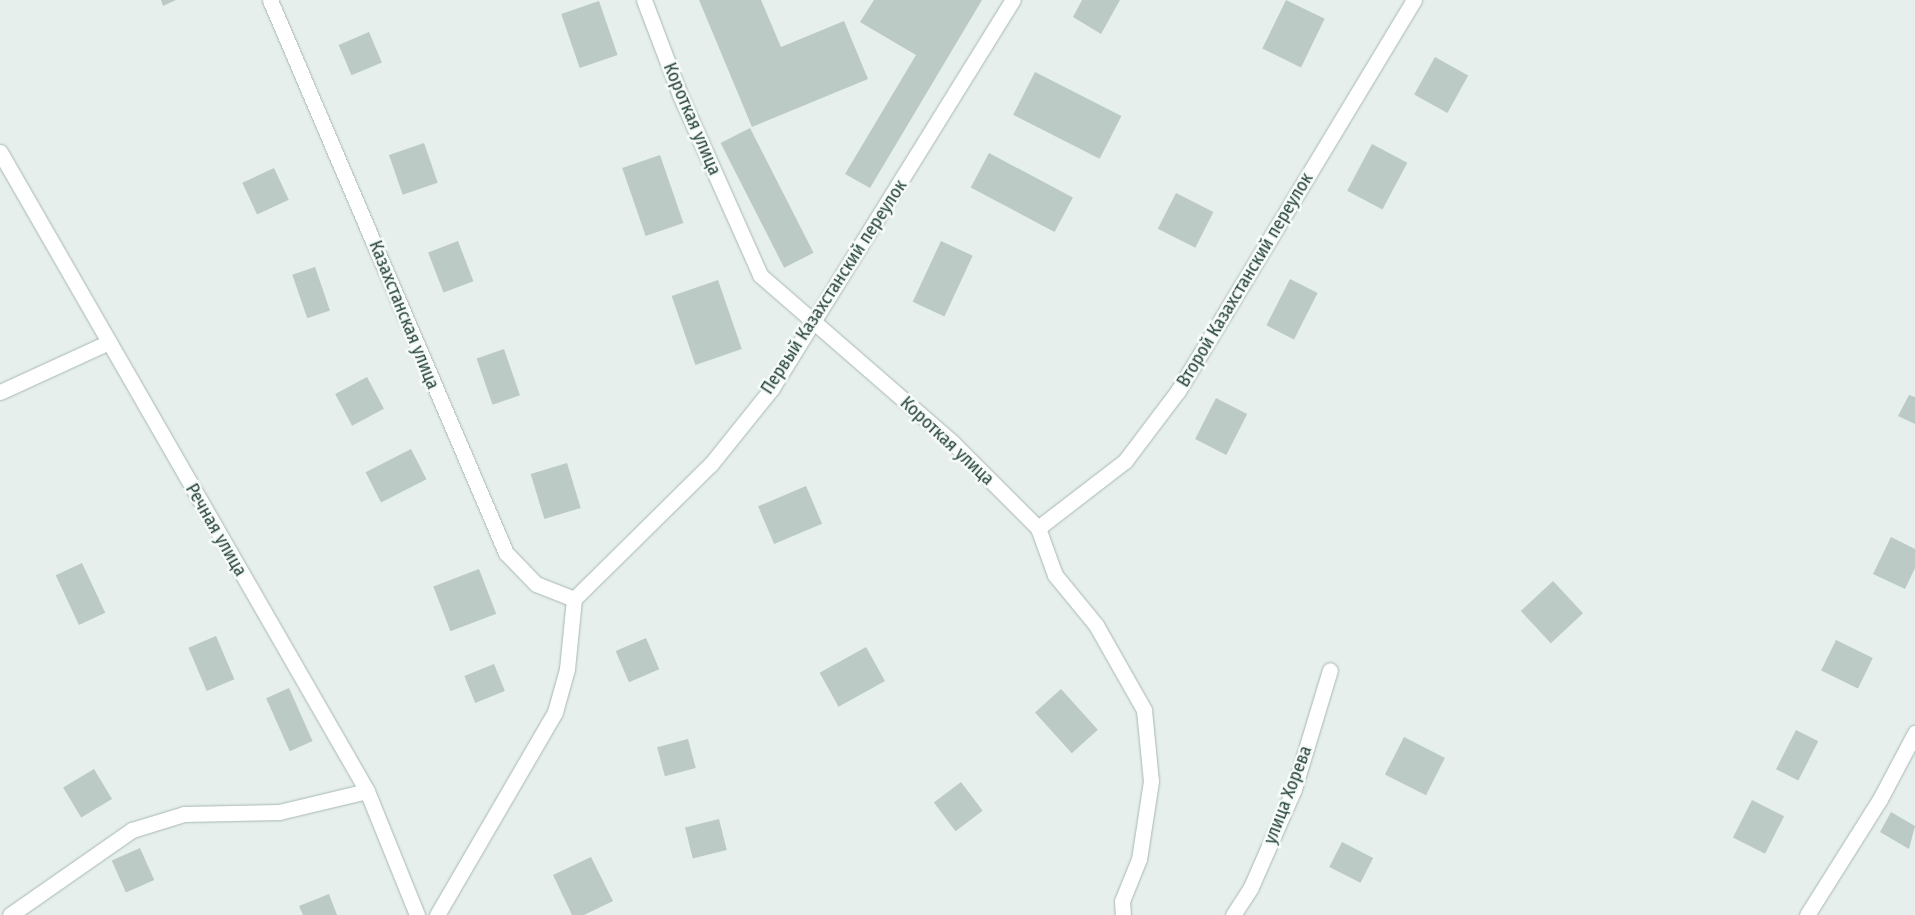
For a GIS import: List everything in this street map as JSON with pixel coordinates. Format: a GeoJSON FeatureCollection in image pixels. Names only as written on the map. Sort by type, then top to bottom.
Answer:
{"type":"FeatureCollection","features":[{"type":"Feature","properties":{"kind":"street","name":"Казахстанская улица"},"geometry":{"type":"LineString","coordinates":[[270,0],[506,553],[536,584],[574,599]]}},
{"type":"Feature","properties":{"kind":"street","name":"Короткая улица"},"geometry":{"type":"LineString","coordinates":[[644,0],[680,95],[760,275],[952,442],[1038,528],[1055,575],[1096,625],[1144,710],[1151,781],[1139,858],[1122,901],[1123,915]]}},
{"type":"Feature","properties":{"kind":"street","name":"Первый Казахстанский переулок"},"geometry":{"type":"LineString","coordinates":[[574,599],[712,464],[772,388],[816,323],[1013,0]]}},
{"type":"Feature","properties":{"kind":"street","name":"Второй Казахстанский переулок"},"geometry":{"type":"LineString","coordinates":[[1038,528],[1125,461],[1178,391],[1414,0]]}},
{"type":"Feature","properties":{"kind":"street","name":"Речная улица"},"geometry":{"type":"LineString","coordinates":[[0,152],[366,791],[417,915]]}},
{"type":"Feature","properties":{"kind":"street"},"geometry":{"type":"LineString","coordinates":[[0,392],[109,342]]}},
{"type":"Feature","properties":{"kind":"street"},"geometry":{"type":"LineString","coordinates":[[437,915],[555,712],[567,669],[574,599]]}},
{"type":"Feature","properties":{"kind":"street","name":"улица Хорева"},"geometry":{"type":"LineString","coordinates":[[1233,915],[1251,887],[1294,789],[1330,670]]}},
{"type":"Feature","properties":{"kind":"street"},"geometry":{"type":"LineString","coordinates":[[1807,915],[1880,799],[1915,733]]}},
{"type":"Feature","properties":{"kind":"street"},"geometry":{"type":"LineString","coordinates":[[10,915],[132,830],[184,814],[279,812],[366,791]]}},
{"type":"Feature","properties":{"kind":"building"},"geometry":{"type":"Polygon","coordinates":[[[161,0],[176,0],[163,6],[161,0]]]}},
{"type":"Feature","properties":{"kind":"building"},"geometry":{"type":"Polygon","coordinates":[[[699,0],[761,0],[781,47],[844,21],[868,79],[752,127],[699,0]]]}},
{"type":"Feature","properties":{"kind":"building"},"geometry":{"type":"Polygon","coordinates":[[[874,0],[982,0],[870,188],[845,174],[916,55],[860,22],[874,0]]]}},
{"type":"Feature","properties":{"kind":"building"},"geometry":{"type":"Polygon","coordinates":[[[1082,0],[1120,0],[1101,34],[1073,17],[1082,0]]]}},
{"type":"Feature","properties":{"kind":"building"},"geometry":{"type":"Polygon","coordinates":[[[1286,0],[1325,19],[1301,67],[1262,49],[1286,0]]]}},
{"type":"Feature","properties":{"kind":"building"},"geometry":{"type":"Polygon","coordinates":[[[599,1],[618,55],[580,68],[561,14],[599,1]]]}},
{"type":"Feature","properties":{"kind":"building"},"geometry":{"type":"Polygon","coordinates":[[[369,32],[382,62],[352,75],[339,45],[369,32]]]}},
{"type":"Feature","properties":{"kind":"building"},"geometry":{"type":"Polygon","coordinates":[[[1435,57],[1468,75],[1447,113],[1414,95],[1435,57]]]}},
{"type":"Feature","properties":{"kind":"building"},"geometry":{"type":"Polygon","coordinates":[[[1035,72],[1121,116],[1100,159],[1013,115],[1035,72]]]}},
{"type":"Feature","properties":{"kind":"building"},"geometry":{"type":"Polygon","coordinates":[[[750,128],[814,253],[784,268],[721,143],[750,128]]]}},
{"type":"Feature","properties":{"kind":"building"},"geometry":{"type":"Polygon","coordinates":[[[424,143],[438,183],[403,195],[389,155],[424,143]]]}},
{"type":"Feature","properties":{"kind":"building"},"geometry":{"type":"Polygon","coordinates":[[[1372,144],[1407,163],[1382,210],[1347,191],[1372,144]]]}},
{"type":"Feature","properties":{"kind":"building"},"geometry":{"type":"Polygon","coordinates":[[[989,153],[1073,198],[1055,232],[971,187],[989,153]]]}},
{"type":"Feature","properties":{"kind":"building"},"geometry":{"type":"Polygon","coordinates":[[[660,155],[683,223],[646,236],[622,168],[660,155]]]}},
{"type":"Feature","properties":{"kind":"building"},"geometry":{"type":"Polygon","coordinates":[[[274,168],[289,200],[257,215],[242,183],[274,168]]]}},
{"type":"Feature","properties":{"kind":"building"},"geometry":{"type":"Polygon","coordinates":[[[1176,193],[1213,212],[1195,248],[1158,229],[1176,193]]]}},
{"type":"Feature","properties":{"kind":"building"},"geometry":{"type":"Polygon","coordinates":[[[458,241],[473,281],[444,293],[428,252],[458,241]]]}},
{"type":"Feature","properties":{"kind":"building"},"geometry":{"type":"Polygon","coordinates":[[[941,241],[973,256],[944,317],[913,302],[941,241]]]}},
{"type":"Feature","properties":{"kind":"building"},"geometry":{"type":"Polygon","coordinates":[[[315,267],[330,310],[307,318],[292,275],[315,267]]]}},
{"type":"Feature","properties":{"kind":"building"},"geometry":{"type":"Polygon","coordinates":[[[1290,279],[1318,293],[1294,339],[1266,325],[1290,279]]]}},
{"type":"Feature","properties":{"kind":"building"},"geometry":{"type":"Polygon","coordinates":[[[718,280],[742,349],[695,365],[672,296],[718,280]]]}},
{"type":"Feature","properties":{"kind":"building"},"geometry":{"type":"Polygon","coordinates":[[[504,349],[520,395],[493,405],[477,358],[504,349]]]}},
{"type":"Feature","properties":{"kind":"building"},"geometry":{"type":"Polygon","coordinates":[[[367,377],[384,409],[352,426],[335,394],[367,377]]]}},
{"type":"Feature","properties":{"kind":"building"},"geometry":{"type":"Polygon","coordinates":[[[1909,395],[1915,397],[1915,424],[1898,416],[1909,395]]]}},
{"type":"Feature","properties":{"kind":"building"},"geometry":{"type":"Polygon","coordinates":[[[1216,398],[1247,414],[1226,455],[1195,439],[1216,398]]]}},
{"type":"Feature","properties":{"kind":"building"},"geometry":{"type":"Polygon","coordinates":[[[411,449],[426,479],[381,502],[366,472],[411,449]]]}},
{"type":"Feature","properties":{"kind":"building"},"geometry":{"type":"Polygon","coordinates":[[[567,463],[581,508],[544,519],[531,474],[567,463]]]}},
{"type":"Feature","properties":{"kind":"building"},"geometry":{"type":"Polygon","coordinates":[[[806,486],[822,524],[774,544],[758,506],[806,486]]]}},
{"type":"Feature","properties":{"kind":"building"},"geometry":{"type":"Polygon","coordinates":[[[1891,537],[1915,549],[1915,568],[1905,589],[1873,574],[1891,537]]]}},
{"type":"Feature","properties":{"kind":"building"},"geometry":{"type":"Polygon","coordinates":[[[82,563],[105,613],[79,625],[56,575],[82,563]]]}},
{"type":"Feature","properties":{"kind":"building"},"geometry":{"type":"Polygon","coordinates":[[[479,569],[496,614],[450,631],[433,587],[479,569]]]}},
{"type":"Feature","properties":{"kind":"building"},"geometry":{"type":"Polygon","coordinates":[[[1553,581],[1583,613],[1551,643],[1521,611],[1553,581]]]}},
{"type":"Feature","properties":{"kind":"building"},"geometry":{"type":"Polygon","coordinates":[[[216,636],[234,679],[207,691],[188,648],[216,636]]]}},
{"type":"Feature","properties":{"kind":"building"},"geometry":{"type":"Polygon","coordinates":[[[646,638],[659,669],[629,682],[616,651],[646,638]]]}},
{"type":"Feature","properties":{"kind":"building"},"geometry":{"type":"Polygon","coordinates":[[[1836,640],[1873,658],[1858,689],[1821,671],[1836,640]]]}},
{"type":"Feature","properties":{"kind":"building"},"geometry":{"type":"Polygon","coordinates":[[[866,647],[885,681],[839,707],[820,673],[866,647]]]}},
{"type":"Feature","properties":{"kind":"building"},"geometry":{"type":"Polygon","coordinates":[[[494,664],[505,691],[475,703],[464,676],[494,664]]]}},
{"type":"Feature","properties":{"kind":"building"},"geometry":{"type":"Polygon","coordinates":[[[289,688],[313,741],[290,751],[266,698],[289,688]]]}},
{"type":"Feature","properties":{"kind":"building"},"geometry":{"type":"Polygon","coordinates":[[[1061,689],[1098,730],[1072,753],[1035,712],[1061,689]]]}},
{"type":"Feature","properties":{"kind":"building"},"geometry":{"type":"Polygon","coordinates":[[[1796,730],[1818,741],[1798,781],[1776,769],[1796,730]]]}},
{"type":"Feature","properties":{"kind":"building"},"geometry":{"type":"Polygon","coordinates":[[[1404,737],[1445,758],[1426,795],[1385,774],[1404,737]]]}},
{"type":"Feature","properties":{"kind":"building"},"geometry":{"type":"Polygon","coordinates":[[[688,739],[696,768],[665,776],[657,747],[688,739]]]}},
{"type":"Feature","properties":{"kind":"building"},"geometry":{"type":"Polygon","coordinates":[[[94,769],[112,799],[81,818],[63,788],[94,769]]]}},
{"type":"Feature","properties":{"kind":"building"},"geometry":{"type":"Polygon","coordinates":[[[961,782],[983,811],[956,831],[934,802],[961,782]]]}},
{"type":"Feature","properties":{"kind":"building"},"geometry":{"type":"Polygon","coordinates":[[[1752,800],[1784,816],[1765,854],[1733,837],[1752,800]]]}},
{"type":"Feature","properties":{"kind":"building"},"geometry":{"type":"Polygon","coordinates":[[[1891,812],[1915,826],[1909,849],[1880,832],[1891,812]]]}},
{"type":"Feature","properties":{"kind":"building"},"geometry":{"type":"Polygon","coordinates":[[[719,819],[727,850],[693,859],[685,827],[719,819]]]}},
{"type":"Feature","properties":{"kind":"building"},"geometry":{"type":"Polygon","coordinates":[[[1342,842],[1373,858],[1360,883],[1329,867],[1342,842]]]}},
{"type":"Feature","properties":{"kind":"building"},"geometry":{"type":"Polygon","coordinates":[[[140,848],[154,880],[126,893],[112,861],[140,848]]]}},
{"type":"Feature","properties":{"kind":"building"},"geometry":{"type":"Polygon","coordinates":[[[591,857],[613,901],[584,915],[572,915],[553,875],[591,857]]]}},
{"type":"Feature","properties":{"kind":"building"},"geometry":{"type":"Polygon","coordinates":[[[329,894],[337,915],[303,915],[299,906],[329,894]]]}}]}
